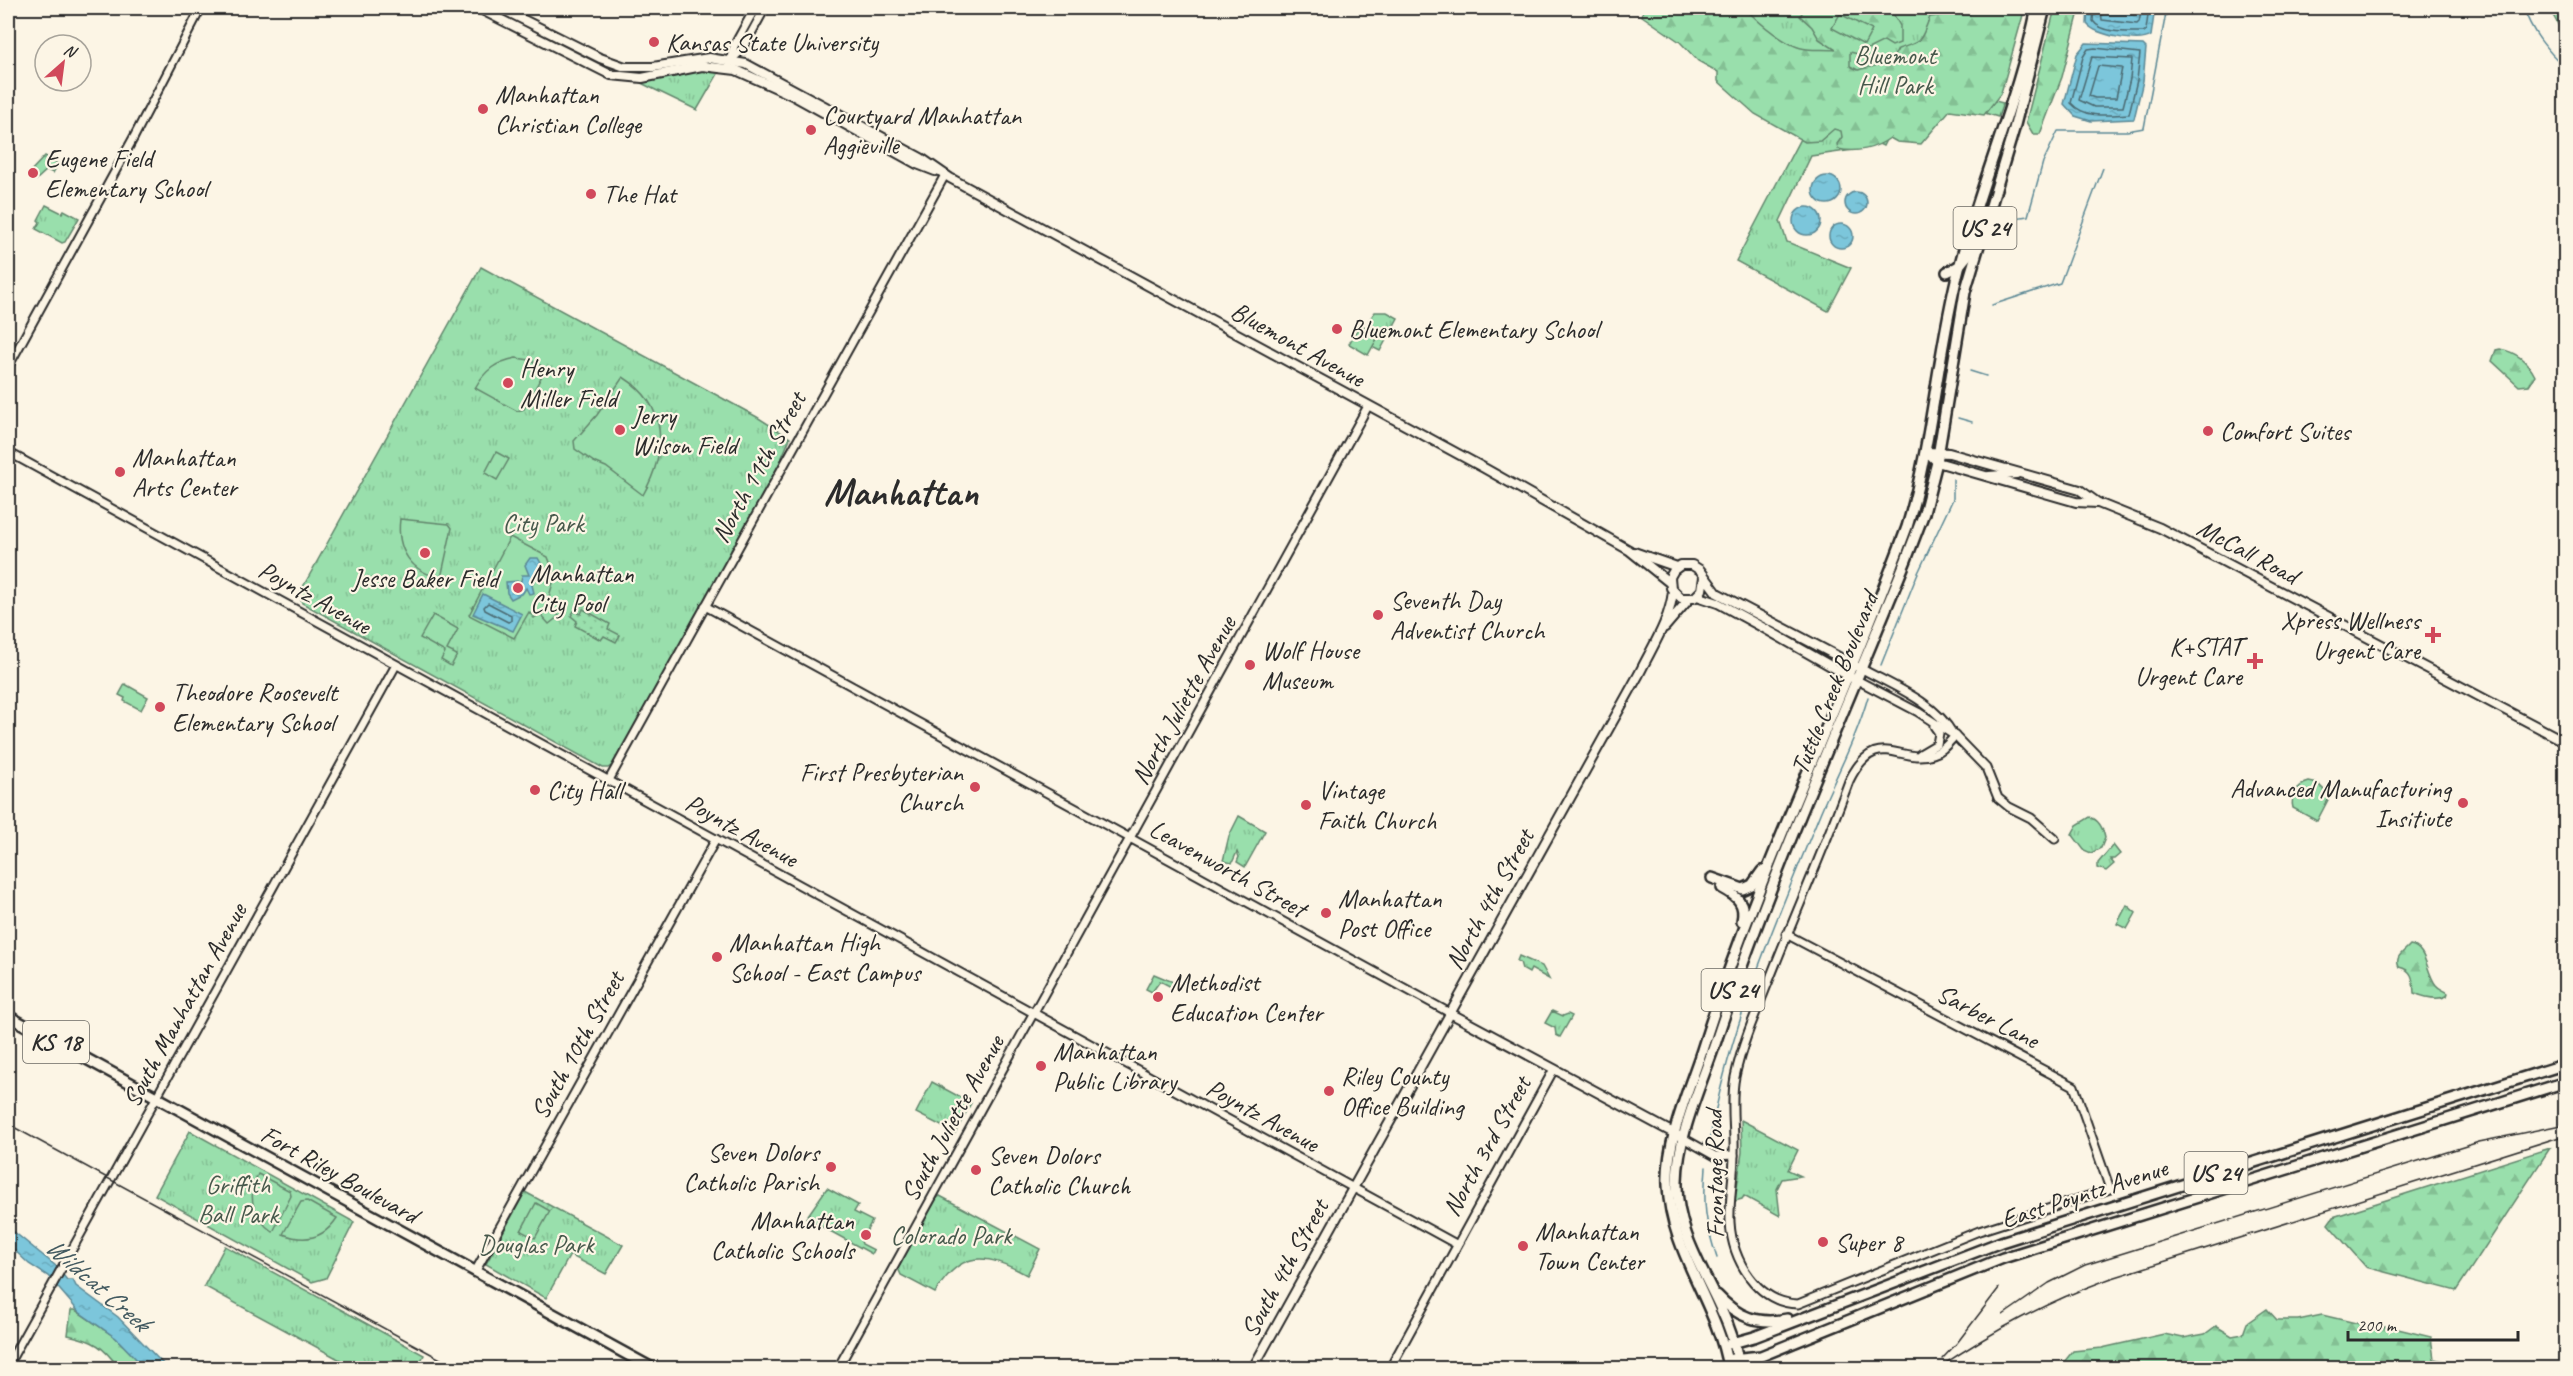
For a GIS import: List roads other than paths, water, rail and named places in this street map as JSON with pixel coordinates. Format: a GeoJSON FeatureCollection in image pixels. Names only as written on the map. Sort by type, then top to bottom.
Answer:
{"type":"FeatureCollection","features":[{"type":"Feature","properties":{"kind":"highway","name":"Tuttle Creek Boulevard"},"geometry":{"type":"LineString","coordinates":[[1738,1364],[1734,1343],[1684,1229],[1677,1202],[1679,1136],[1735,949],[1907,527],[1927,452],[1959,266],[2016,88],[2037,8]]}},
{"type":"Feature","properties":{"kind":"highway","name":"Tuttle Creek Boulevard"},"geometry":{"type":"LineString","coordinates":[[1728,1364],[1724,1345],[1708,1304],[1684,1256],[1670,1211],[1668,1184],[1670,1157],[1746,955],[1916,536],[1937,462],[1960,319],[2046,8]]}},
{"type":"Feature","properties":{"kind":"highway"},"geometry":{"type":"LineString","coordinates":[[1947,272],[1959,266],[1975,248],[1986,226]]}},
{"type":"Feature","properties":{"kind":"highway"},"geometry":{"type":"LineString","coordinates":[[1735,949],[1743,907],[1738,898],[1712,878],[1743,889],[1752,885],[1758,879],[1790,812]]}},
{"type":"Feature","properties":{"kind":"highway","name":"Fort Riley Boulevard"},"geometry":{"type":"LineString","coordinates":[[8,1016],[652,1368]]}},
{"type":"Feature","properties":{"kind":"highway","name":"East Poyntz Avenue"},"geometry":{"type":"LineString","coordinates":[[1724,1345],[1754,1337],[2001,1242],[2565,1064]]}},
{"type":"Feature","properties":{"kind":"highway","name":"East Poyntz Avenue"},"geometry":{"type":"LineString","coordinates":[[1728,1364],[1738,1364],[1761,1356],[2003,1258],[2565,1082]]}},
{"type":"Feature","properties":{"kind":"highway","name":"US 24"},"geometry":{"type":"LineString","coordinates":[[1706,1280],[1724,1303],[1746,1318],[1774,1322],[1799,1319]]}},
{"type":"Feature","properties":{"kind":"highway"},"geometry":{"type":"LineString","coordinates":[[1747,1368],[1761,1356]]}},
{"type":"Feature","properties":{"kind":"main road"},"geometry":{"type":"LineString","coordinates":[[478,8],[611,75],[642,78],[702,66],[729,64]]}},
{"type":"Feature","properties":{"kind":"main road"},"geometry":{"type":"LineString","coordinates":[[500,8],[600,58],[625,67],[652,67],[709,58],[729,64]]}},
{"type":"Feature","properties":{"kind":"main road","name":"Bluemont Avenue"},"geometry":{"type":"LineString","coordinates":[[729,64],[792,95],[912,162],[945,175],[1484,468],[1629,550],[1670,583]]}},
{"type":"Feature","properties":{"kind":"main road","name":"McCall Road"},"geometry":{"type":"LineString","coordinates":[[1927,452],[1939,451],[2080,490],[2098,503],[2160,528],[2565,742]]}},
{"type":"Feature","properties":{"kind":"main road","name":"McCall Road"},"geometry":{"type":"LineString","coordinates":[[1927,452],[1937,462],[2076,502],[2098,503]]}},
{"type":"Feature","properties":{"kind":"main road"},"geometry":{"type":"LineString","coordinates":[[1988,476],[2025,474]]}},
{"type":"Feature","properties":{"kind":"main road"},"geometry":{"type":"LineString","coordinates":[[2016,484],[2046,485],[2049,481]]}},
{"type":"Feature","properties":{"kind":"main road","name":"Bluemont Avenue"},"geometry":{"type":"LineString","coordinates":[[1629,550],[1677,567]]}},
{"type":"Feature","properties":{"kind":"main road"},"geometry":{"type":"LineString","coordinates":[[1704,578],[1704,586],[1697,596],[1689,599],[1681,598],[1673,591],[1670,583],[1672,573],[1677,567],[1692,565],[1700,570],[1717,593],[1862,669]]}},
{"type":"Feature","properties":{"kind":"main road","name":"North 4th Street"},"geometry":{"type":"LineString","coordinates":[[1353,1187],[1662,630],[1670,609],[1673,591]]}},
{"type":"Feature","properties":{"kind":"main road"},"geometry":{"type":"LineString","coordinates":[[1697,596],[1718,603],[1857,680]]}},
{"type":"Feature","properties":{"kind":"main road","name":"North 4th Street"},"geometry":{"type":"LineString","coordinates":[[1662,630],[1689,599]]}},
{"type":"Feature","properties":{"kind":"main road","name":"Leavenworth Street"},"geometry":{"type":"LineString","coordinates":[[1450,1013],[1679,1136]]}},
{"type":"Feature","properties":{"kind":"main road","name":"South 4th Street"},"geometry":{"type":"LineString","coordinates":[[1254,1366],[1353,1187]]}},
{"type":"Feature","properties":{"kind":"main road"},"geometry":{"type":"LineString","coordinates":[[1254,1366],[1266,1368]]}},
{"type":"Feature","properties":{"kind":"street"},"geometry":{"type":"LineString","coordinates":[[8,367],[134,137],[201,8]]}},
{"type":"Feature","properties":{"kind":"street"},"geometry":{"type":"LineString","coordinates":[[729,64],[734,46],[755,8]]}},
{"type":"Feature","properties":{"kind":"street"},"geometry":{"type":"LineString","coordinates":[[729,64],[742,50],[765,8]]}},
{"type":"Feature","properties":{"kind":"street","name":"North 11th Street"},"geometry":{"type":"LineString","coordinates":[[609,780],[945,175]]}},
{"type":"Feature","properties":{"kind":"street","name":"North Juliette Avenue"},"geometry":{"type":"LineString","coordinates":[[1034,1014],[1368,406]]}},
{"type":"Feature","properties":{"kind":"street","name":"Poyntz Avenue"},"geometry":{"type":"LineString","coordinates":[[8,452],[1456,1244]]}},
{"type":"Feature","properties":{"kind":"street","name":"Leavenworth Street"},"geometry":{"type":"LineString","coordinates":[[705,606],[1450,1013]]}},
{"type":"Feature","properties":{"kind":"street","name":"South Manhattan Avenue"},"geometry":{"type":"LineString","coordinates":[[8,1365],[396,665]]}},
{"type":"Feature","properties":{"kind":"street"},"geometry":{"type":"LineString","coordinates":[[1862,669],[1937,714],[1948,724],[1955,736]]}},
{"type":"Feature","properties":{"kind":"street"},"geometry":{"type":"LineString","coordinates":[[1857,680],[1928,718],[1955,736],[1986,768],[1998,798],[2009,807],[2031,818],[2055,839]]}},
{"type":"Feature","properties":{"kind":"street"},"geometry":{"type":"LineString","coordinates":[[1917,755],[1931,748],[1939,739],[1939,733],[1928,718]]}},
{"type":"Feature","properties":{"kind":"street"},"geometry":{"type":"LineString","coordinates":[[1917,755],[1935,753],[1946,747],[1955,736]]}},
{"type":"Feature","properties":{"kind":"street","name":"Frontage Road"},"geometry":{"type":"LineString","coordinates":[[1917,755],[1882,750],[1862,761],[1854,771],[1786,934],[1745,1042],[1735,1078],[1730,1223],[1737,1251],[1750,1278],[1760,1289],[1786,1304],[1798,1304],[1979,1231],[2110,1189]]}},
{"type":"Feature","properties":{"kind":"street","name":"South 10th Street"},"geometry":{"type":"LineString","coordinates":[[475,1272],[716,839]]}},
{"type":"Feature","properties":{"kind":"street","name":"Sarber Lane"},"geometry":{"type":"LineString","coordinates":[[1786,934],[2074,1086],[2110,1189]]}},
{"type":"Feature","properties":{"kind":"street","name":"South Juliette Avenue"},"geometry":{"type":"LineString","coordinates":[[838,1368],[1034,1014]]}},
{"type":"Feature","properties":{"kind":"street","name":"North 3rd Street"},"geometry":{"type":"LineString","coordinates":[[1390,1368],[1554,1069]]}},
{"type":"Feature","properties":{"kind":"street","name":"Leavenworth Street"},"geometry":{"type":"LineString","coordinates":[[1679,1136],[1715,1156],[1734,1155]]}},
{"type":"Feature","properties":{"kind":"water"},"geometry":{"type":"Polygon","coordinates":[[[2088,8],[2155,8],[2151,36],[2128,39],[2099,32],[2087,24],[2088,8]]]}},
{"type":"Feature","properties":{"kind":"water"},"geometry":{"type":"Polygon","coordinates":[[[2086,43],[2143,45],[2146,48],[2143,81],[2134,119],[2091,121],[2075,116],[2064,104],[2077,54],[2086,43]]]}},
{"type":"Feature","properties":{"kind":"water"},"geometry":{"type":"Polygon","coordinates":[[[1827,176],[1837,180],[1841,190],[1837,200],[1827,204],[1817,200],[1813,190],[1817,180],[1827,176]]]}},
{"type":"Feature","properties":{"kind":"water"},"geometry":{"type":"Polygon","coordinates":[[[1856,192],[1864,195],[1867,203],[1864,211],[1856,214],[1848,211],[1845,203],[1848,195],[1856,192]]]}},
{"type":"Feature","properties":{"kind":"water"},"geometry":{"type":"Polygon","coordinates":[[[1807,207],[1817,211],[1821,221],[1817,231],[1807,235],[1797,231],[1793,221],[1797,211],[1807,207]]]}},
{"type":"Feature","properties":{"kind":"water"},"geometry":{"type":"Polygon","coordinates":[[[1841,224],[1849,228],[1853,236],[1849,244],[1841,248],[1833,244],[1829,236],[1833,228],[1841,224]]]}},
{"type":"Feature","properties":{"kind":"water"},"geometry":{"type":"Polygon","coordinates":[[[530,558],[538,558],[542,565],[532,585],[534,593],[529,594],[526,588],[523,593],[511,599],[507,593],[506,582],[521,581],[522,575],[529,575],[525,565],[530,558]]]}},
{"type":"Feature","properties":{"kind":"water"},"geometry":{"type":"Polygon","coordinates":[[[483,594],[522,614],[513,631],[473,614],[483,594]]]}},
{"type":"Feature","properties":{"kind":"water","name":"Wildcat Creek"},"geometry":{"type":"Polygon","coordinates":[[[8,1227],[56,1266],[67,1280],[73,1280],[76,1286],[118,1317],[167,1368],[145,1368],[116,1338],[79,1312],[48,1276],[29,1264],[8,1244],[8,1227]]]}},
{"type":"Feature","properties":{"kind":"waterway"},"geometry":{"type":"LineString","coordinates":[[2007,219],[2028,216],[2043,162],[2058,131],[2127,131],[2144,128],[2167,8]]}},
{"type":"Feature","properties":{"kind":"waterway"},"geometry":{"type":"LineString","coordinates":[[2524,8],[2541,41],[2566,68]]}},
{"type":"Feature","properties":{"kind":"waterway"},"geometry":{"type":"LineString","coordinates":[[1992,305],[2060,283],[2103,168]]}},
{"type":"Feature","properties":{"kind":"waterway"},"geometry":{"type":"LineString","coordinates":[[1970,371],[1986,376]]}},
{"type":"Feature","properties":{"kind":"waterway"},"geometry":{"type":"LineString","coordinates":[[1958,418],[1972,422]]}},
{"type":"Feature","properties":{"kind":"waterway"},"geometry":{"type":"LineString","coordinates":[[1881,665],[1917,575],[1953,499],[1953,479]]}},
{"type":"Feature","properties":{"kind":"waterway"},"geometry":{"type":"LineString","coordinates":[[1710,1139],[1730,1054],[1756,972],[1821,811],[1853,740],[1868,697]]}},
{"type":"Feature","properties":{"kind":"waterway"},"geometry":{"type":"LineString","coordinates":[[1706,1167],[1706,1213],[1717,1258]]}},
{"type":"Feature","properties":{"kind":"railway"},"geometry":{"type":"LineString","coordinates":[[8,1124],[457,1368]]}},
{"type":"Feature","properties":{"kind":"railway"},"geometry":{"type":"LineString","coordinates":[[2003,1315],[2049,1283],[2085,1265],[2479,1142],[2561,1125]]}},
{"type":"Feature","properties":{"kind":"railway"},"geometry":{"type":"LineString","coordinates":[[1938,1368],[2020,1318],[2109,1279],[2566,1135]]}},
{"type":"Feature","properties":{"kind":"railway"},"geometry":{"type":"LineString","coordinates":[[1942,1359],[1999,1288]]}},
{"type":"Feature","properties":{"kind":"place","name":"Kansas State University"},"geometry":{"type":"Point","coordinates":[654,42]}},
{"type":"Feature","properties":{"kind":"place","name":"Manhattan Christian College"},"geometry":{"type":"Point","coordinates":[483,109]}},
{"type":"Feature","properties":{"kind":"place","name":"Courtyard Manhattan Aggieville"},"geometry":{"type":"Point","coordinates":[811,130]}},
{"type":"Feature","properties":{"kind":"place","name":"Eugene Field Elementary School"},"geometry":{"type":"Point","coordinates":[33,173]}},
{"type":"Feature","properties":{"kind":"place","name":"The Hat"},"geometry":{"type":"Point","coordinates":[591,194]}},
{"type":"Feature","properties":{"kind":"place","name":"Bluemont Elementary School"},"geometry":{"type":"Point","coordinates":[1337,329]}},
{"type":"Feature","properties":{"kind":"place","name":"Henry Miller Field"},"geometry":{"type":"Point","coordinates":[508,383]}},
{"type":"Feature","properties":{"kind":"place","name":"Jerry Wilson Field"},"geometry":{"type":"Point","coordinates":[620,430]}},
{"type":"Feature","properties":{"kind":"place","name":"Comfort Suites"},"geometry":{"type":"Point","coordinates":[2208,431]}},
{"type":"Feature","properties":{"kind":"place","name":"Manhattan Arts Center"},"geometry":{"type":"Point","coordinates":[120,472]}},
{"type":"Feature","properties":{"kind":"place","name":"Jesse Baker Field"},"geometry":{"type":"Point","coordinates":[425,553]}},
{"type":"Feature","properties":{"kind":"place","name":"Manhattan City Pool"},"geometry":{"type":"Point","coordinates":[518,588]}},
{"type":"Feature","properties":{"kind":"place","name":"Seventh Day Adventist Church"},"geometry":{"type":"Point","coordinates":[1378,615]}},
{"type":"Feature","properties":{"kind":"place","name":"Xpress Wellness Urgent Care"},"geometry":{"type":"Point","coordinates":[2433,635]}},
{"type":"Feature","properties":{"kind":"place","name":"K+STAT Urgent Care"},"geometry":{"type":"Point","coordinates":[2255,661]}},
{"type":"Feature","properties":{"kind":"place","name":"Wolf House Museum"},"geometry":{"type":"Point","coordinates":[1250,665]}},
{"type":"Feature","properties":{"kind":"place","name":"Theodore Roosevelt Elementary School"},"geometry":{"type":"Point","coordinates":[160,707]}},
{"type":"Feature","properties":{"kind":"place","name":"First Presbyterian Church"},"geometry":{"type":"Point","coordinates":[975,787]}},
{"type":"Feature","properties":{"kind":"place","name":"City Hall"},"geometry":{"type":"Point","coordinates":[535,790]}},
{"type":"Feature","properties":{"kind":"place","name":"Advanced Manufacturing Insitiute"},"geometry":{"type":"Point","coordinates":[2463,803]}},
{"type":"Feature","properties":{"kind":"place","name":"Vintage Faith Church"},"geometry":{"type":"Point","coordinates":[1306,805]}},
{"type":"Feature","properties":{"kind":"place","name":"Manhattan Post Office"},"geometry":{"type":"Point","coordinates":[1326,913]}},
{"type":"Feature","properties":{"kind":"place","name":"Manhattan High School - East Campus"},"geometry":{"type":"Point","coordinates":[717,957]}},
{"type":"Feature","properties":{"kind":"place","name":"Methodist Education Center"},"geometry":{"type":"Point","coordinates":[1158,997]}},
{"type":"Feature","properties":{"kind":"place","name":"Manhattan Public Library"},"geometry":{"type":"Point","coordinates":[1041,1066]}},
{"type":"Feature","properties":{"kind":"place","name":"Riley County Office Building"},"geometry":{"type":"Point","coordinates":[1329,1091]}},
{"type":"Feature","properties":{"kind":"place","name":"Seven Dolors Catholic Parish"},"geometry":{"type":"Point","coordinates":[831,1167]}},
{"type":"Feature","properties":{"kind":"place","name":"Seven Dolors Catholic Church"},"geometry":{"type":"Point","coordinates":[976,1170]}},
{"type":"Feature","properties":{"kind":"place","name":"Manhattan Catholic Schools"},"geometry":{"type":"Point","coordinates":[866,1235]}},
{"type":"Feature","properties":{"kind":"place","name":"Super 8"},"geometry":{"type":"Point","coordinates":[1823,1242]}},
{"type":"Feature","properties":{"kind":"place","name":"Manhattan Town Center"},"geometry":{"type":"Point","coordinates":[1523,1246]}},
{"type":"Feature","properties":{"kind":"district","name":"Manhattan"},"geometry":{"type":"Point","coordinates":[901,492]}},
{"type":"Feature","properties":{"kind":"park label","name":"Bluemont Hill Park"},"geometry":{"type":"Point","coordinates":[1895,70]}},
{"type":"Feature","properties":{"kind":"park label","name":"City Park"},"geometry":{"type":"Point","coordinates":[543,523]}},
{"type":"Feature","properties":{"kind":"park label","name":"Griffith Ball Park"},"geometry":{"type":"Point","coordinates":[238,1199]}},
{"type":"Feature","properties":{"kind":"park label","name":"Colorado Park"},"geometry":{"type":"Point","coordinates":[951,1235]}},
{"type":"Feature","properties":{"kind":"park label","name":"Douglas Park"},"geometry":{"type":"Point","coordinates":[536,1244]}}]}
